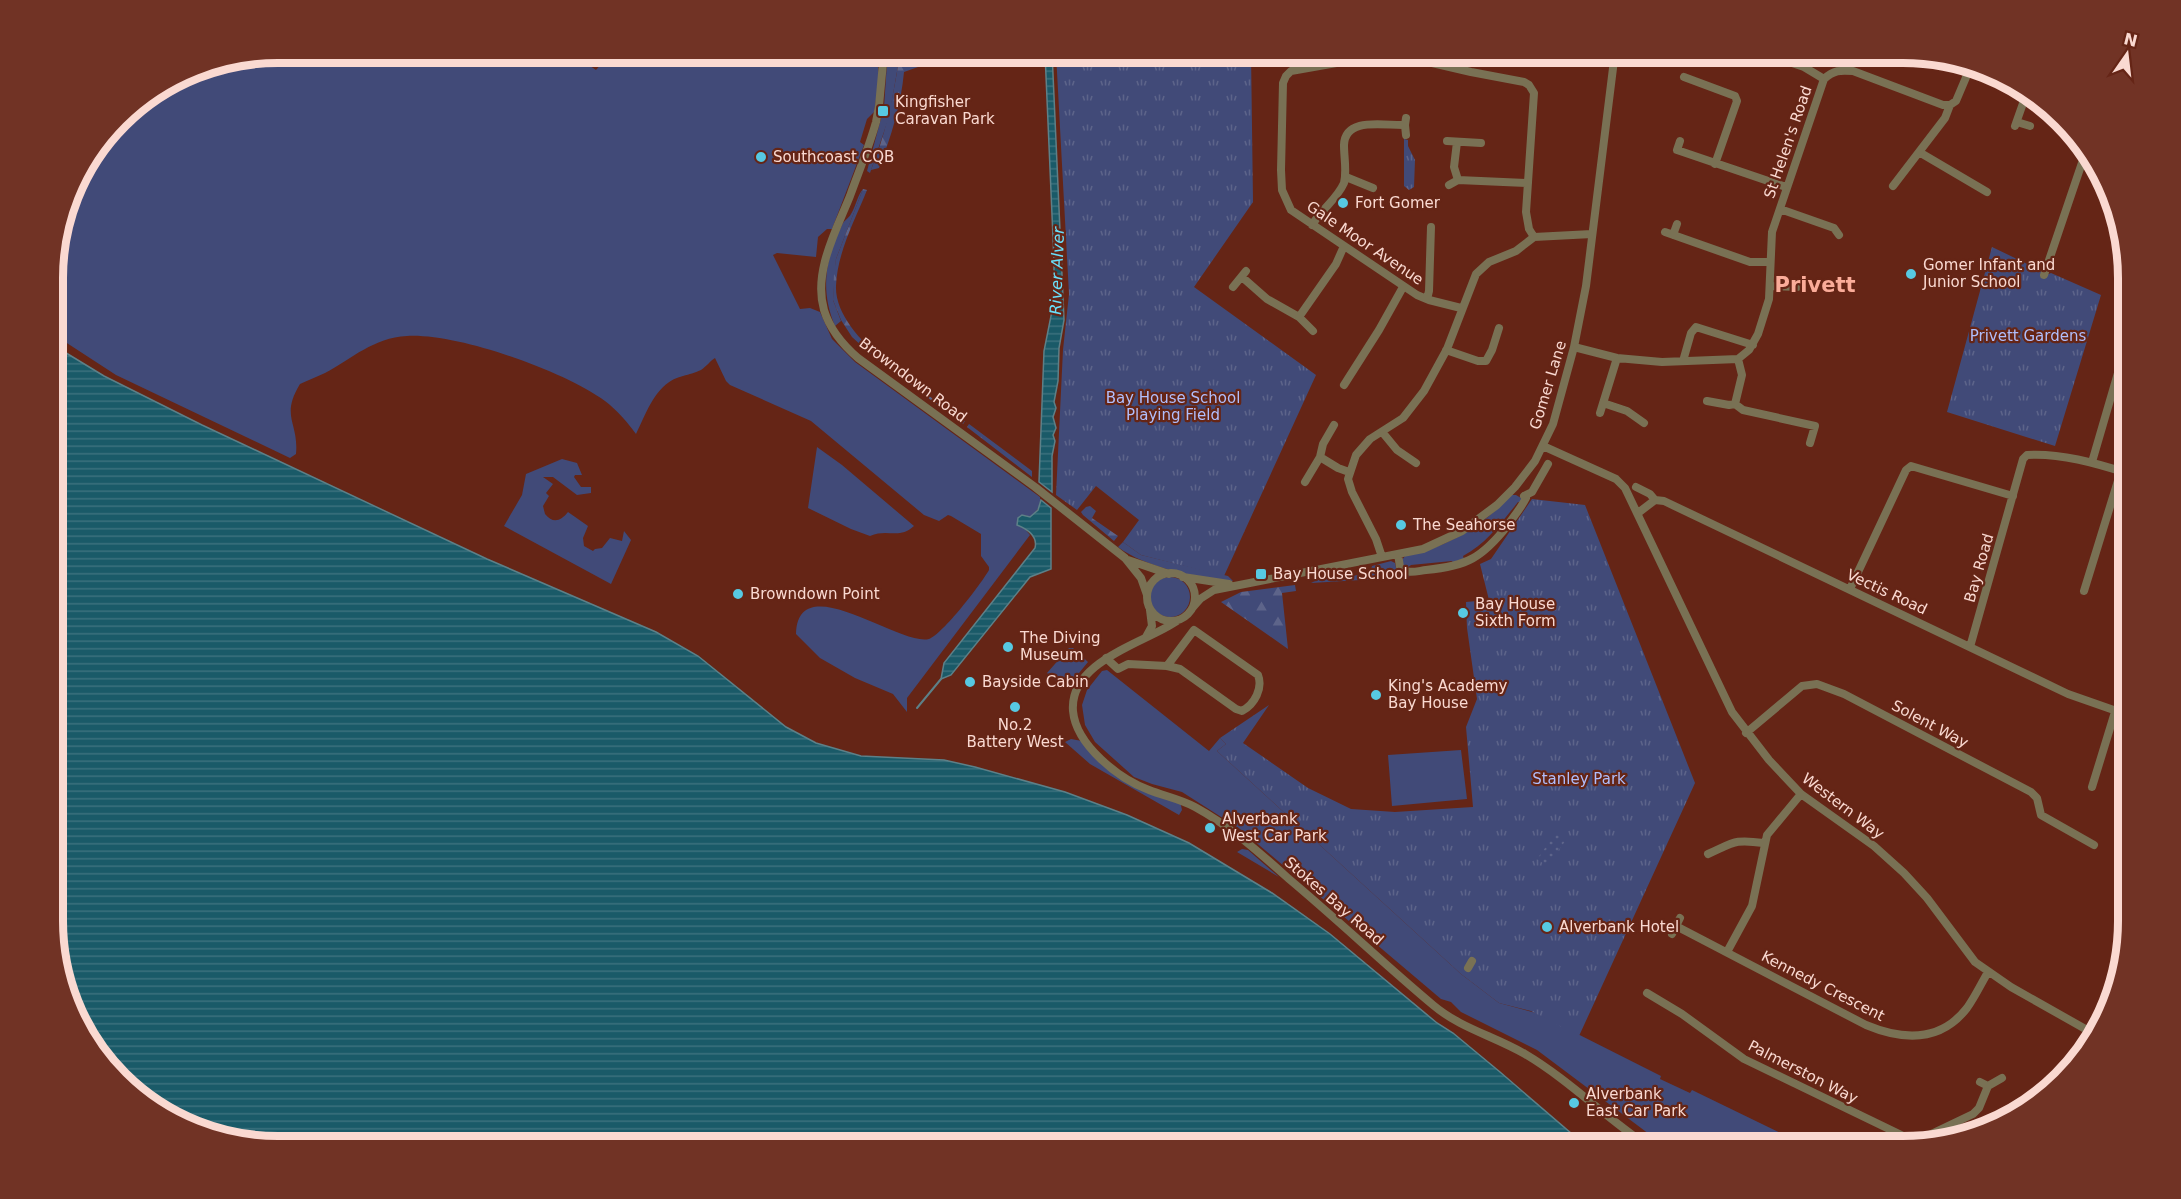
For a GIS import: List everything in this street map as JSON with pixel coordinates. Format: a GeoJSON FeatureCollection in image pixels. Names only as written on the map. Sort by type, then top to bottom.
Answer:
{"type":"FeatureCollection","features":[{"type":"Feature","properties":{"kind":"street","name":"Browndown Road"},"geometry":{"type":"LineString","coordinates":[[883,63],[876,122],[822,275],[822,300],[831,325],[845,347],[858,358],[1035,487],[1125,558],[1140,578],[1147,595]]}},
{"type":"Feature","properties":{"kind":"street","name":"Gale Moor Avenue"},"geometry":{"type":"LineString","coordinates":[[1334,63],[1292,71],[1282,83],[1282,190],[1291,210],[1365,258],[1402,287],[1427,299],[1461,308]]}},
{"type":"Feature","properties":{"kind":"street","name":"Gale Moor Avenue"},"geometry":{"type":"LineString","coordinates":[[1432,63],[1524,82],[1534,93],[1526,212],[1529,229],[1534,237]]}},
{"type":"Feature","properties":{"kind":"street","name":"Gomer Lane"},"geometry":{"type":"LineString","coordinates":[[1236,585],[1423,549],[1462,531],[1497,505],[1515,487],[1543,446],[1562,394],[1574,347],[1587,286],[1614,63]]}},
{"type":"Feature","properties":{"kind":"street"},"geometry":{"type":"LineString","coordinates":[[1792,63],[1824,79]]}},
{"type":"Feature","properties":{"kind":"street","name":"St Helen's Road"},"geometry":{"type":"LineString","coordinates":[[1738,358],[1745,355],[1753,345],[1766,310],[1770,286],[1772,232],[1824,79],[1832,72],[1853,71],[1943,105],[1950,105]]}},
{"type":"Feature","properties":{"kind":"street"},"geometry":{"type":"LineString","coordinates":[[1897,184],[1945,118],[1950,105],[1956,101],[1968,73]]}},
{"type":"Feature","properties":{"kind":"street"},"geometry":{"type":"LineString","coordinates":[[1684,76],[1735,96],[1737,101],[1715,164]]}},
{"type":"Feature","properties":{"kind":"street"},"geometry":{"type":"LineString","coordinates":[[2024,100],[2016,124],[2030,126]]}},
{"type":"Feature","properties":{"kind":"street"},"geometry":{"type":"LineString","coordinates":[[1312,225],[1341,189],[1346,177],[1344,143],[1348,131],[1354,126],[1362,125],[1406,126]]}},
{"type":"Feature","properties":{"kind":"street"},"geometry":{"type":"LineString","coordinates":[[1447,141],[1481,143]]}},
{"type":"Feature","properties":{"kind":"street"},"geometry":{"type":"LineString","coordinates":[[1680,141],[1677,150],[1786,187]]}},
{"type":"Feature","properties":{"kind":"street"},"geometry":{"type":"LineString","coordinates":[[1457,142],[1454,167],[1458,180]]}},
{"type":"Feature","properties":{"kind":"street"},"geometry":{"type":"LineString","coordinates":[[1919,152],[1988,192]]}},
{"type":"Feature","properties":{"kind":"street"},"geometry":{"type":"LineString","coordinates":[[2044,275],[2083,160]]}},
{"type":"Feature","properties":{"kind":"street"},"geometry":{"type":"LineString","coordinates":[[1346,177],[1374,187]]}},
{"type":"Feature","properties":{"kind":"street"},"geometry":{"type":"LineString","coordinates":[[1449,185],[1458,180],[1528,183]]}},
{"type":"Feature","properties":{"kind":"street"},"geometry":{"type":"LineString","coordinates":[[1780,209],[1834,228],[1839,235]]}},
{"type":"Feature","properties":{"kind":"street"},"geometry":{"type":"LineString","coordinates":[[1677,224],[1669,233],[1750,262],[1770,262]]}},
{"type":"Feature","properties":{"kind":"street"},"geometry":{"type":"LineString","coordinates":[[1427,299],[1431,227]]}},
{"type":"Feature","properties":{"kind":"street"},"geometry":{"type":"LineString","coordinates":[[1382,557],[1376,539],[1352,492],[1348,478],[1353,461],[1362,446],[1403,418],[1415,404],[1446,350],[1472,281],[1481,268],[1516,251],[1534,237],[1592,234]]}},
{"type":"Feature","properties":{"kind":"street"},"geometry":{"type":"LineString","coordinates":[[1299,317],[1336,264],[1344,246]]}},
{"type":"Feature","properties":{"kind":"street"},"geometry":{"type":"LineString","coordinates":[[1233,287],[1244,274],[1267,299],[1299,317],[1313,331]]}},
{"type":"Feature","properties":{"kind":"street"},"geometry":{"type":"LineString","coordinates":[[1770,286],[1797,287]]}},
{"type":"Feature","properties":{"kind":"street"},"geometry":{"type":"LineString","coordinates":[[1344,385],[1358,370],[1402,287]]}},
{"type":"Feature","properties":{"kind":"street"},"geometry":{"type":"LineString","coordinates":[[1446,350],[1478,361],[1486,361],[1499,326]]}},
{"type":"Feature","properties":{"kind":"street"},"geometry":{"type":"LineString","coordinates":[[1683,361],[1691,333],[1697,327],[1753,345]]}},
{"type":"Feature","properties":{"kind":"street"},"geometry":{"type":"LineString","coordinates":[[1574,347],[1617,358],[1662,362],[1738,358],[1742,375],[1735,404]]}},
{"type":"Feature","properties":{"kind":"street"},"geometry":{"type":"LineString","coordinates":[[1600,413],[1617,358]]}},
{"type":"Feature","properties":{"kind":"street"},"geometry":{"type":"LineString","coordinates":[[2118,373],[2092,462],[2118,470]]}},
{"type":"Feature","properties":{"kind":"street"},"geometry":{"type":"LineString","coordinates":[[1603,403],[1627,411],[1644,423]]}},
{"type":"Feature","properties":{"kind":"street"},"geometry":{"type":"LineString","coordinates":[[1706,403],[1735,404],[1743,410],[1815,426],[1810,443]]}},
{"type":"Feature","properties":{"kind":"street"},"geometry":{"type":"LineString","coordinates":[[1305,482],[1320,457],[1323,444],[1334,425]]}},
{"type":"Feature","properties":{"kind":"street"},"geometry":{"type":"LineString","coordinates":[[1383,433],[1397,450],[1416,463]]}},
{"type":"Feature","properties":{"kind":"street","name":"Western Way"},"geometry":{"type":"LineString","coordinates":[[1543,446],[1616,479],[1625,488],[1724,697],[1746,733],[1801,794],[1874,846],[1904,873],[1927,898],[1966,952],[1988,972],[2088,1031]]}},
{"type":"Feature","properties":{"kind":"street","name":"Bay Road"},"geometry":{"type":"LineString","coordinates":[[1970,647],[2024,459],[2027,455],[2061,456],[2092,462]]}},
{"type":"Feature","properties":{"kind":"street"},"geometry":{"type":"LineString","coordinates":[[1320,457],[1338,468],[1349,471]]}},
{"type":"Feature","properties":{"kind":"street"},"geometry":{"type":"LineString","coordinates":[[1524,496],[1532,492],[1548,464]]}},
{"type":"Feature","properties":{"kind":"street"},"geometry":{"type":"LineString","coordinates":[[1850,589],[1906,470],[1911,466],[2013,496]]}},
{"type":"Feature","properties":{"kind":"street"},"geometry":{"type":"LineString","coordinates":[[1398,554],[1400,567],[1408,572],[1443,568],[1480,556],[1523,505],[1526,498],[1515,487]]}},
{"type":"Feature","properties":{"kind":"street","name":"Vectis Road"},"geometry":{"type":"LineString","coordinates":[[1636,487],[1650,494],[1655,500],[1664,501],[2082,700],[2118,713]]}},
{"type":"Feature","properties":{"kind":"street"},"geometry":{"type":"LineString","coordinates":[[2084,591],[2118,490]]}},
{"type":"Feature","properties":{"kind":"street"},"geometry":{"type":"LineString","coordinates":[[1638,513],[1655,500]]}},
{"type":"Feature","properties":{"kind":"street","name":"Browndown Road"},"geometry":{"type":"LineString","coordinates":[[1125,558],[1169,574]]}},
{"type":"Feature","properties":{"kind":"street"},"geometry":{"type":"LineString","coordinates":[[1143,639],[1152,626],[1147,595],[1149,588],[1157,578],[1169,574],[1236,585]]}},
{"type":"Feature","properties":{"kind":"street"},"geometry":{"type":"LineString","coordinates":[[1183,577],[1192,587],[1194,594],[1192,607]]}},
{"type":"Feature","properties":{"kind":"street","name":"Stokes Bay Road"},"geometry":{"type":"LineString","coordinates":[[1236,585],[1206,594],[1189,613],[1106,658],[1090,672],[1078,688],[1073,711],[1082,738],[1106,762],[1136,784],[1188,804],[1234,832],[1448,1016],[1526,1054],[1635,1136]]}},
{"type":"Feature","properties":{"kind":"street"},"geometry":{"type":"LineString","coordinates":[[1150,610],[1162,620],[1177,621]]}},
{"type":"Feature","properties":{"kind":"street"},"geometry":{"type":"LineString","coordinates":[[1106,658],[1118,669],[1128,664],[1180,669],[1242,711],[1248,708],[1258,693],[1261,683],[1258,675],[1194,630],[1167,666]]}},
{"type":"Feature","properties":{"kind":"street","name":"Solent Way"},"geometry":{"type":"LineString","coordinates":[[1746,733],[1802,686],[1817,684],[1844,694],[2031,792],[2037,798],[2041,815],[2094,845]]}},
{"type":"Feature","properties":{"kind":"street"},"geometry":{"type":"LineString","coordinates":[[2091,788],[2115,712]]}},
{"type":"Feature","properties":{"kind":"street"},"geometry":{"type":"LineString","coordinates":[[1727,952],[1752,906],[1767,835],[1801,794]]}},
{"type":"Feature","properties":{"kind":"street"},"geometry":{"type":"LineString","coordinates":[[1708,854],[1738,840],[1764,843]]}},
{"type":"Feature","properties":{"kind":"street"},"geometry":{"type":"LineString","coordinates":[[1718,850],[1724,860]]}},
{"type":"Feature","properties":{"kind":"street","name":"Kennedy Crescent"},"geometry":{"type":"LineString","coordinates":[[1676,926],[1866,1025],[1888,1034],[1911,1037],[1934,1032],[1951,1023],[1966,1009],[1988,972]]}},
{"type":"Feature","properties":{"kind":"street","name":"Palmerston Way"},"geometry":{"type":"LineString","coordinates":[[1647,993],[1682,1014],[1744,1059],[1903,1136]]}},
{"type":"Feature","properties":{"kind":"street"},"geometry":{"type":"LineString","coordinates":[[1931,1134],[1973,1114],[1979,1108],[1984,1084],[2002,1078]]}},
{"type":"Feature","properties":{"kind":"green space"},"geometry":{"type":"Polygon","coordinates":[[[264,63],[586,63],[596,70],[602,63],[877,63],[879,77],[874,112],[867,119],[860,142],[864,145],[832,229],[827,229],[818,237],[816,257],[777,253],[773,255],[800,309],[810,308],[820,312],[832,339],[855,362],[1040,497],[1040,504],[1037,511],[1030,517],[1024,515],[1017,525],[1024,528],[1030,535],[907,698],[907,712],[893,694],[855,678],[820,658],[796,634],[801,615],[814,607],[831,608],[896,632],[915,638],[929,639],[952,619],[989,570],[981,556],[981,534],[948,515],[939,521],[924,515],[811,421],[730,385],[715,358],[701,370],[666,384],[654,399],[636,434],[605,401],[587,389],[538,366],[481,347],[454,341],[428,337],[395,338],[373,345],[325,373],[300,384],[291,404],[296,454],[290,458],[116,375],[63,341],[63,264],[70,222],[85,183],[99,158],[116,136],[158,99],[195,79],[222,70],[264,63]]]}},
{"type":"Feature","properties":{"kind":"green space"},"geometry":{"type":"Polygon","coordinates":[[[887,63],[903,63],[898,66],[889,117],[870,173],[867,171],[884,107],[887,63]]]}},
{"type":"Feature","properties":{"kind":"green space"},"geometry":{"type":"Polygon","coordinates":[[[903,63],[981,63],[918,67],[904,72],[898,109],[888,145],[879,168],[871,170],[888,119],[898,66],[903,63]]]}},
{"type":"Feature","properties":{"kind":"green space","name":"Bay House School Playing Field"},"geometry":{"type":"Polygon","coordinates":[[[1057,63],[1251,63],[1253,202],[1194,287],[1316,375],[1224,576],[1141,555],[1123,542],[1139,520],[1096,486],[1077,510],[1056,495],[1063,350],[1069,294],[1057,63]]]}},
{"type":"Feature","properties":{"kind":"green space"},"geometry":{"type":"Polygon","coordinates":[[[1404,139],[1408,140],[1408,146],[1415,160],[1414,187],[1409,190],[1404,186],[1404,139]]]}},
{"type":"Feature","properties":{"kind":"green space"},"geometry":{"type":"Polygon","coordinates":[[[863,189],[836,259],[833,300],[841,321],[835,326],[827,300],[828,262],[836,237],[863,189]]]}},
{"type":"Feature","properties":{"kind":"green space"},"geometry":{"type":"Polygon","coordinates":[[[863,189],[867,190],[847,237],[837,274],[839,306],[850,325],[866,344],[907,380],[965,421],[963,424],[875,358],[852,337],[841,320],[833,300],[836,259],[863,189]]]}},
{"type":"Feature","properties":{"kind":"green space","name":"Privett Gardens"},"geometry":{"type":"Polygon","coordinates":[[[1992,247],[2040,270],[2044,276],[2051,273],[2101,295],[2055,446],[1947,412],[1992,247]]]}},
{"type":"Feature","properties":{"kind":"green space"},"geometry":{"type":"Polygon","coordinates":[[[969,424],[1032,471],[1032,477],[967,427],[969,424]]]}},
{"type":"Feature","properties":{"kind":"green space"},"geometry":{"type":"Polygon","coordinates":[[[817,447],[842,465],[914,526],[903,532],[870,536],[808,508],[817,447]]]}},
{"type":"Feature","properties":{"kind":"green space"},"geometry":{"type":"Polygon","coordinates":[[[562,459],[577,463],[582,475],[574,477],[581,487],[591,487],[591,493],[577,495],[553,477],[543,477],[553,484],[546,493],[549,496],[543,506],[545,514],[557,520],[563,518],[568,512],[588,526],[583,538],[584,546],[593,551],[602,548],[610,538],[622,541],[624,531],[631,540],[611,584],[504,526],[522,495],[526,474],[562,459]]]}},
{"type":"Feature","properties":{"kind":"green space"},"geometry":{"type":"Polygon","coordinates":[[[1511,495],[1521,498],[1521,503],[1518,502],[1486,539],[1463,556],[1464,559],[1453,563],[1452,561],[1411,565],[1407,568],[1403,566],[1402,560],[1405,556],[1435,547],[1463,534],[1488,517],[1511,495]]]}},
{"type":"Feature","properties":{"kind":"green space","name":"Stanley Park"},"geometry":{"type":"Polygon","coordinates":[[[1532,499],[1585,505],[1695,783],[1579,1036],[1531,1011],[1499,1003],[1461,974],[1217,751],[1226,744],[1220,738],[1269,705],[1243,743],[1308,788],[1351,809],[1395,812],[1473,807],[1466,727],[1477,699],[1467,628],[1466,602],[1489,600],[1480,564],[1491,559],[1532,499]]]}},
{"type":"Feature","properties":{"kind":"green space"},"geometry":{"type":"Polygon","coordinates":[[[1090,506],[1096,511],[1092,518],[1118,536],[1114,541],[1083,515],[1081,512],[1090,506]]]}},
{"type":"Feature","properties":{"kind":"green space"},"geometry":{"type":"Polygon","coordinates":[[[1123,542],[1141,555],[1228,576],[1233,581],[1189,575],[1157,566],[1118,547],[1123,542]]]}},
{"type":"Feature","properties":{"kind":"green space"},"geometry":{"type":"Polygon","coordinates":[[[1391,561],[1395,563],[1397,572],[1410,577],[1311,583],[1319,579],[1370,573],[1372,566],[1391,561]]]}},
{"type":"Feature","properties":{"kind":"green space"},"geometry":{"type":"Polygon","coordinates":[[[1170,577],[1184,583],[1190,597],[1184,611],[1170,617],[1156,611],[1150,597],[1156,583],[1170,577]]]}},
{"type":"Feature","properties":{"kind":"green space"},"geometry":{"type":"Polygon","coordinates":[[[1295,585],[1296,591],[1282,593],[1288,649],[1221,602],[1241,592],[1295,585]]]}},
{"type":"Feature","properties":{"kind":"green space"},"geometry":{"type":"Polygon","coordinates":[[[1069,648],[1073,648],[1088,662],[1066,689],[1047,673],[1069,648]]]}},
{"type":"Feature","properties":{"kind":"green space"},"geometry":{"type":"Polygon","coordinates":[[[1107,670],[1209,751],[1220,738],[1226,744],[1217,751],[1461,974],[1499,1003],[1536,1013],[1661,1076],[1660,1079],[1690,1093],[1692,1090],[1786,1136],[1652,1136],[1537,1050],[1461,1012],[1451,1002],[1441,999],[1240,829],[1182,792],[1134,777],[1095,742],[1085,725],[1082,705],[1087,690],[1102,671],[1107,670]]]}},
{"type":"Feature","properties":{"kind":"green space"},"geometry":{"type":"Polygon","coordinates":[[[1071,739],[1082,741],[1118,774],[1180,801],[1182,810],[1179,815],[1090,764],[1065,742],[1071,739]]]}},
{"type":"Feature","properties":{"kind":"green space"},"geometry":{"type":"Polygon","coordinates":[[[1461,750],[1467,799],[1392,806],[1388,755],[1461,750]]]}},
{"type":"Feature","properties":{"kind":"green space"},"geometry":{"type":"Polygon","coordinates":[[[1556,833],[1566,840],[1547,866],[1537,859],[1556,833]]]}},
{"type":"Feature","properties":{"kind":"green space"},"geometry":{"type":"Polygon","coordinates":[[[1242,849],[1248,850],[1279,877],[1237,852],[1242,849]]]}},
{"type":"Feature","properties":{"kind":"water"},"geometry":{"type":"Polygon","coordinates":[[[1045,63],[1052,63],[1064,320],[1054,402],[1056,408],[1053,417],[1056,428],[1053,435],[1055,441],[1052,456],[1052,492],[1039,482],[1044,351],[1054,301],[1045,63]]]}},
{"type":"Feature","properties":{"kind":"water"},"geometry":{"type":"Polygon","coordinates":[[[63,351],[104,376],[202,425],[487,559],[656,632],[698,656],[786,727],[816,743],[861,756],[944,760],[975,767],[1065,792],[1127,815],[1189,843],[1272,893],[1330,934],[1500,1072],[1574,1136],[264,1136],[222,1129],[183,1114],[147,1092],[107,1052],[79,1004],[67,963],[63,935],[63,351]]]}},
{"type":"Feature","properties":{"kind":"water"},"geometry":{"type":"Polygon","coordinates":[[[1041,500],[1051,508],[1051,569],[1030,577],[951,675],[941,679],[944,663],[1035,548],[1033,537],[1017,525],[1018,518],[1022,515],[1030,517],[1038,510],[1041,500]]]}},
{"type":"Feature","properties":{"kind":"waterway","name":"River Alver"},"geometry":{"type":"LineString","coordinates":[[917,708],[941,679]]}},
{"type":"Feature","properties":{"kind":"place","name":"Kingfisher Caravan Park"},"geometry":{"type":"Point","coordinates":[883,111]}},
{"type":"Feature","properties":{"kind":"place","name":"Southcoast CQB"},"geometry":{"type":"Point","coordinates":[761,157]}},
{"type":"Feature","properties":{"kind":"place","name":"Fort Gomer"},"geometry":{"type":"Point","coordinates":[1343,203]}},
{"type":"Feature","properties":{"kind":"place","name":"Gomer Infant and Junior School"},"geometry":{"type":"Point","coordinates":[1911,274]}},
{"type":"Feature","properties":{"kind":"place","name":"The Seahorse"},"geometry":{"type":"Point","coordinates":[1401,525]}},
{"type":"Feature","properties":{"kind":"place","name":"Bay House School"},"geometry":{"type":"Point","coordinates":[1261,574]}},
{"type":"Feature","properties":{"kind":"place","name":"Browndown Point"},"geometry":{"type":"Point","coordinates":[738,594]}},
{"type":"Feature","properties":{"kind":"place","name":"Bay House Sixth Form"},"geometry":{"type":"Point","coordinates":[1463,613]}},
{"type":"Feature","properties":{"kind":"place","name":"The Diving Museum"},"geometry":{"type":"Point","coordinates":[1008,647]}},
{"type":"Feature","properties":{"kind":"place","name":"Bayside Cabin"},"geometry":{"type":"Point","coordinates":[970,682]}},
{"type":"Feature","properties":{"kind":"place","name":"King's Academy Bay House"},"geometry":{"type":"Point","coordinates":[1376,695]}},
{"type":"Feature","properties":{"kind":"place","name":"No.2 Battery West"},"geometry":{"type":"Point","coordinates":[1015,707]}},
{"type":"Feature","properties":{"kind":"place","name":"Alverbank West Car Park"},"geometry":{"type":"Point","coordinates":[1210,828]}},
{"type":"Feature","properties":{"kind":"place","name":"Alverbank Hotel"},"geometry":{"type":"Point","coordinates":[1547,927]}},
{"type":"Feature","properties":{"kind":"place","name":"Alverbank East Car Park"},"geometry":{"type":"Point","coordinates":[1574,1103]}},
{"type":"Feature","properties":{"kind":"district","name":"Privett"},"geometry":{"type":"Point","coordinates":[1815,285]}}]}
